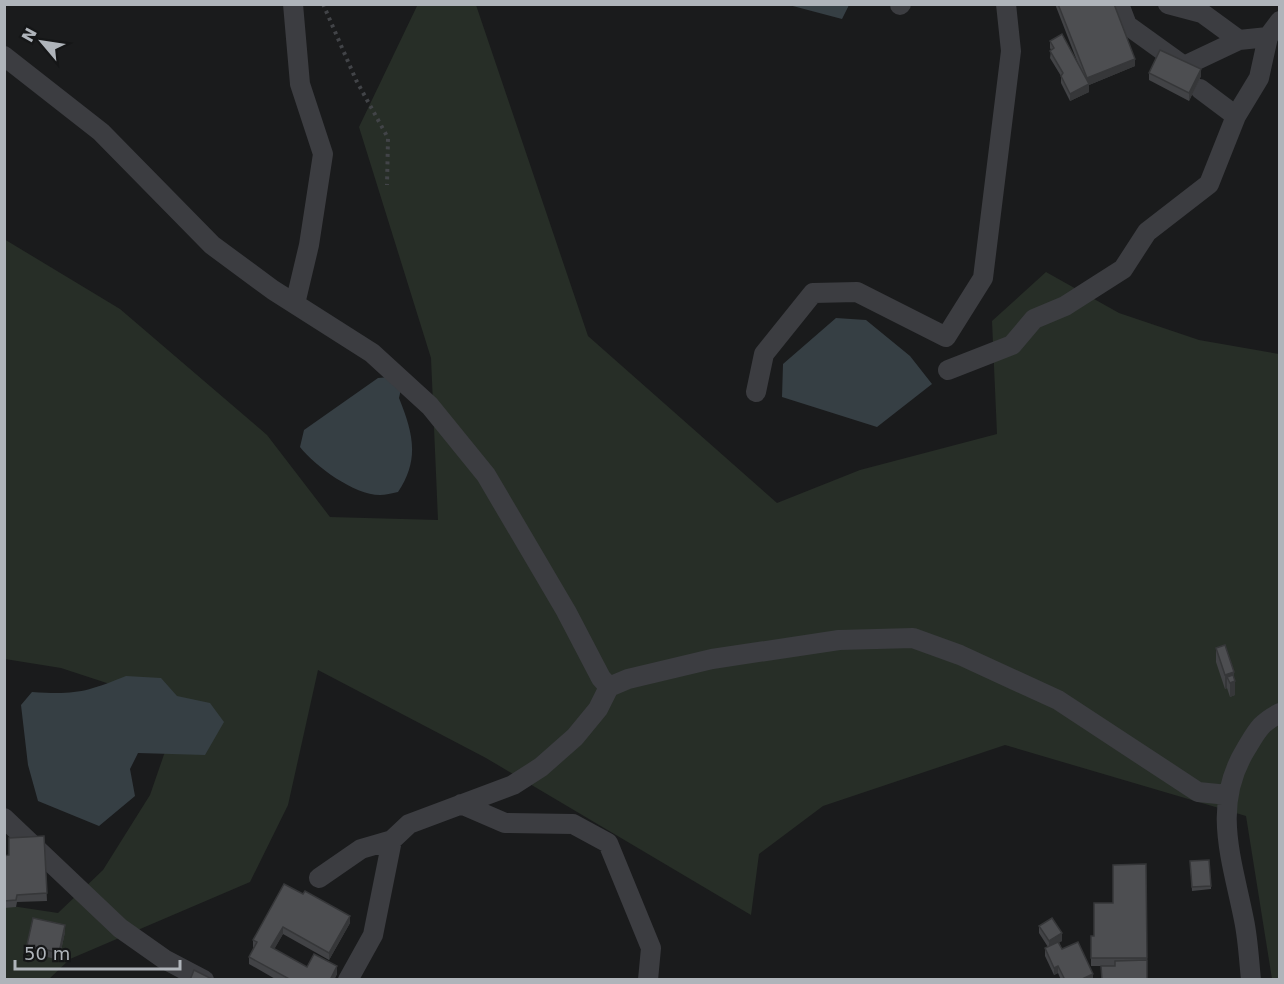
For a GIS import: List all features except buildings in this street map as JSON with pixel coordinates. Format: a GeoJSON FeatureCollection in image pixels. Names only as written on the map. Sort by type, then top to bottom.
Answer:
{"type":"FeatureCollection","features":[{"type":"Feature","properties":{"kind":"street"},"geometry":{"type":"LineString","coordinates":[[292,4],[300,84],[322,154],[309,245],[295,304]]}},
{"type":"Feature","properties":{"kind":"street"},"geometry":{"type":"LineString","coordinates":[[756,392],[764,354],[813,293],[857,291],[946,337],[983,278],[1011,51],[1006,4]]}},
{"type":"Feature","properties":{"kind":"street"},"geometry":{"type":"LineString","coordinates":[[1119,4],[1127,25],[1184,66],[1239,40],[1274,29]]}},
{"type":"Feature","properties":{"kind":"street"},"geometry":{"type":"LineString","coordinates":[[1168,4],[1202,14],[1239,40]]}},
{"type":"Feature","properties":{"kind":"street"},"geometry":{"type":"LineString","coordinates":[[948,370],[1012,345],[1034,319],[1065,306],[1122,269],[1147,232],[1209,184],[1236,116],[1259,78],[1274,29]]}},
{"type":"Feature","properties":{"kind":"street"},"geometry":{"type":"LineString","coordinates":[[4,56],[101,132],[212,245],[295,304],[372,353],[430,406],[486,475],[566,611],[601,678],[609,687]]}},
{"type":"Feature","properties":{"kind":"street"},"geometry":{"type":"LineString","coordinates":[[1200,89],[1236,116]]}},
{"type":"Feature","properties":{"kind":"street"},"geometry":{"type":"LineString","coordinates":[[319,878],[361,849],[392,840],[409,824],[513,785],[541,767],[575,737],[598,709],[609,687],[628,679],[712,659],[838,640],[913,638],[960,655],[1058,700],[1198,792],[1228,795]]}},
{"type":"Feature","properties":{"kind":"street"},"geometry":{"type":"LineString","coordinates":[[1251,980],[1245,922],[1225,822],[1228,795],[1236,765],[1262,722],[1280,713]]}},
{"type":"Feature","properties":{"kind":"street"},"geometry":{"type":"LineString","coordinates":[[461,804],[505,823],[573,824],[608,843],[651,948],[648,980]]}},
{"type":"Feature","properties":{"kind":"street"},"geometry":{"type":"LineString","coordinates":[[4,818],[120,928],[164,959],[204,980]]}},
{"type":"Feature","properties":{"kind":"street"},"geometry":{"type":"LineString","coordinates":[[348,980],[373,935],[392,840]]}},
{"type":"Feature","properties":{"kind":"path"},"geometry":{"type":"LineString","coordinates":[[323,4],[356,80],[388,138],[387,185]]}},
{"type":"Feature","properties":{"kind":"shaded area"},"geometry":{"type":"Polygon","coordinates":[[[425,4],[476,5],[588,336],[777,503],[860,470],[997,434],[992,321],[1046,272],[1119,313],[1199,340],[1279,354],[1279,979],[1272,979],[1246,816],[1005,745],[823,806],[759,854],[751,915],[486,758],[318,670],[288,805],[250,882],[70,959],[49,979],[5,979],[5,905],[58,913],[103,870],[150,795],[169,740],[122,688],[61,668],[5,659],[4,239],[120,309],[267,435],[330,517],[438,520],[431,358],[359,127],[417,6],[425,4]]]}},
{"type":"Feature","properties":{"kind":"shaded area"},"geometry":{"type":"Polygon","coordinates":[[[789,5],[849,5],[842,19],[789,5]]]}},
{"type":"Feature","properties":{"kind":"shaded area"},"geometry":{"type":"Polygon","coordinates":[[[836,318],[866,320],[910,356],[932,384],[877,427],[782,397],[783,364],[836,318]]]}},
{"type":"Feature","properties":{"kind":"shaded area"},"geometry":{"type":"Polygon","coordinates":[[[390,377],[401,389],[399,398],[411,434],[412,457],[405,480],[398,492],[382,495],[370,494],[347,485],[325,471],[300,447],[304,430],[378,378],[390,377]]]}},
{"type":"Feature","properties":{"kind":"shaded area"},"geometry":{"type":"Polygon","coordinates":[[[126,676],[161,678],[177,696],[210,703],[224,722],[205,755],[138,753],[130,769],[135,796],[99,826],[38,801],[28,765],[21,705],[32,692],[80,691],[126,676]]]}}]}
